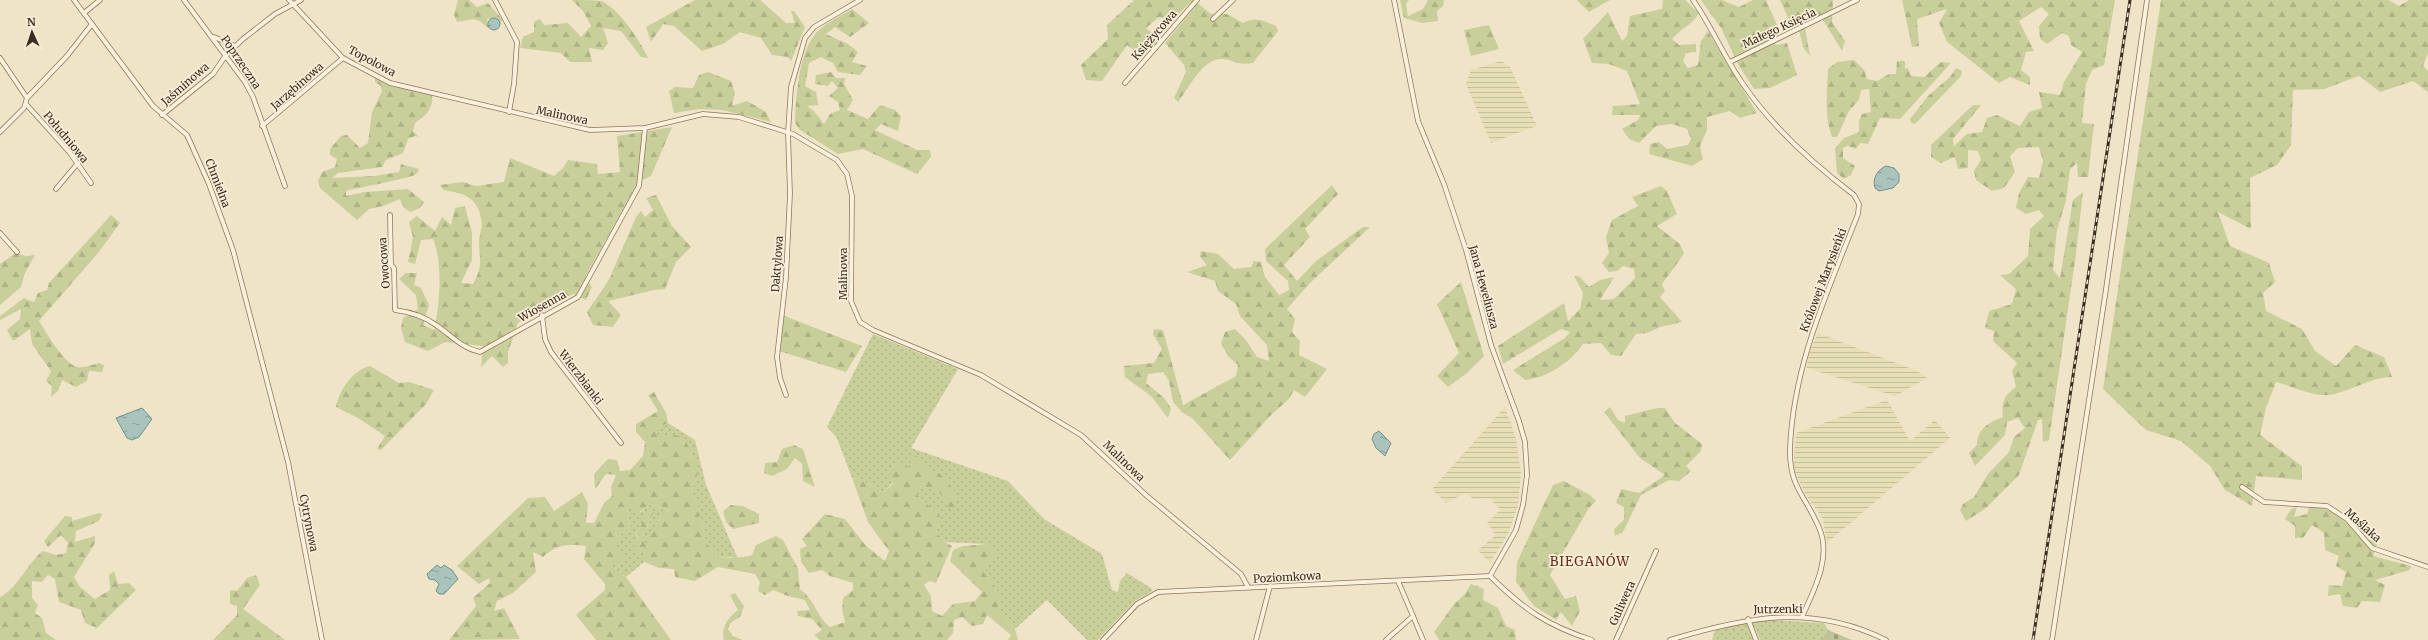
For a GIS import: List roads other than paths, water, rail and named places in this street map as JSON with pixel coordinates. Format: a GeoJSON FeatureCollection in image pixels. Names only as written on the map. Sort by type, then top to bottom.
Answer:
{"type":"FeatureCollection","features":[{"type":"Feature","properties":{"kind":"street","name":"Chmielna"},"geometry":{"type":"LineString","coordinates":[[74,0],[162,115],[187,135],[209,184],[233,250],[274,411]]}},
{"type":"Feature","properties":{"kind":"street"},"geometry":{"type":"LineString","coordinates":[[84,13],[100,0]]}},
{"type":"Feature","properties":{"kind":"street","name":"Poprzeczna"},"geometry":{"type":"LineString","coordinates":[[184,0],[214,37],[253,97],[262,126],[285,186]]}},
{"type":"Feature","properties":{"kind":"street","name":"Jaśminowa"},"geometry":{"type":"LineString","coordinates":[[162,115],[213,74],[226,55],[235,46],[290,2],[301,0]]}},
{"type":"Feature","properties":{"kind":"street"},"geometry":{"type":"LineString","coordinates":[[495,0],[517,42],[514,84],[509,112]]}},
{"type":"Feature","properties":{"kind":"street","name":"Daktylowa"},"geometry":{"type":"LineString","coordinates":[[786,395],[779,372],[778,357],[786,277],[790,194],[788,132],[791,87],[805,38],[814,27],[860,0]]}},
{"type":"Feature","properties":{"kind":"street","name":"Księżycowa"},"geometry":{"type":"LineString","coordinates":[[1125,83],[1197,0]]}},
{"type":"Feature","properties":{"kind":"street"},"geometry":{"type":"LineString","coordinates":[[1213,19],[1233,0]]}},
{"type":"Feature","properties":{"kind":"street","name":"Jana Heweliusza"},"geometry":{"type":"LineString","coordinates":[[1394,0],[1418,121],[1444,184],[1466,250],[1491,345],[1519,421],[1525,442],[1527,475],[1523,504],[1516,530],[1490,576]]}},
{"type":"Feature","properties":{"kind":"street","name":"Królowej Marysieńki"},"geometry":{"type":"LineString","coordinates":[[1693,0],[1708,21],[1730,62],[1754,100],[1786,137],[1854,195],[1859,204],[1858,214],[1813,328],[1795,401],[1790,448],[1791,471],[1801,496],[1820,529],[1823,550],[1816,587],[1802,617]]}},
{"type":"Feature","properties":{"kind":"street","name":"Małego Księcia"},"geometry":{"type":"LineString","coordinates":[[1730,62],[1857,0]]}},
{"type":"Feature","properties":{"kind":"street"},"geometry":{"type":"LineString","coordinates":[[2052,640],[2104,303],[2147,0]]}},
{"type":"Feature","properties":{"kind":"street","name":"Topolowa"},"geometry":{"type":"LineString","coordinates":[[290,2],[343,58],[390,83],[445,95]]}},
{"type":"Feature","properties":{"kind":"street"},"geometry":{"type":"LineString","coordinates":[[0,132],[26,104],[27,98],[67,56],[92,24]]}},
{"type":"Feature","properties":{"kind":"street"},"geometry":{"type":"LineString","coordinates":[[214,37],[235,46]]}},
{"type":"Feature","properties":{"kind":"street"},"geometry":{"type":"LineString","coordinates":[[0,58],[27,98]]}},
{"type":"Feature","properties":{"kind":"street","name":"Jarzębinowa"},"geometry":{"type":"LineString","coordinates":[[262,126],[343,58]]}},
{"type":"Feature","properties":{"kind":"street","name":"Malinowa"},"geometry":{"type":"LineString","coordinates":[[445,95],[509,112],[590,130],[645,128],[687,116],[713,114],[739,118],[788,132],[837,160],[847,174],[852,196],[851,301],[860,322],[873,330],[981,375],[1081,435],[1147,496],[1240,574],[1248,587]]}},
{"type":"Feature","properties":{"kind":"street","name":"Południowa"},"geometry":{"type":"LineString","coordinates":[[26,104],[78,163],[91,183]]}},
{"type":"Feature","properties":{"kind":"street","name":"Wiosenna"},"geometry":{"type":"LineString","coordinates":[[396,310],[413,313],[436,324],[469,350],[480,352],[578,297],[590,278],[639,186],[645,128]]}},
{"type":"Feature","properties":{"kind":"street"},"geometry":{"type":"LineString","coordinates":[[56,189],[78,163]]}},
{"type":"Feature","properties":{"kind":"street","name":"Owocowa"},"geometry":{"type":"LineString","coordinates":[[390,215],[391,265],[394,268],[396,310]]}},
{"type":"Feature","properties":{"kind":"street"},"geometry":{"type":"LineString","coordinates":[[0,233],[17,252]]}},
{"type":"Feature","properties":{"kind":"street","name":"Wierzbianki"},"geometry":{"type":"LineString","coordinates":[[542,316],[545,339],[551,352],[621,443]]}},
{"type":"Feature","properties":{"kind":"street","name":"Cytrynowa"},"geometry":{"type":"LineString","coordinates":[[274,411],[288,462],[322,640]]}},
{"type":"Feature","properties":{"kind":"street","name":"Maślaka"},"geometry":{"type":"LineString","coordinates":[[2242,486],[2264,502],[2327,506],[2346,519],[2372,548],[2428,568]]}},
{"type":"Feature","properties":{"kind":"street","name":"Guliwera"},"geometry":{"type":"LineString","coordinates":[[1616,640],[1656,551]]}},
{"type":"Feature","properties":{"kind":"street"},"geometry":{"type":"LineString","coordinates":[[1490,576],[1517,601],[1546,622],[1592,640]]}},
{"type":"Feature","properties":{"kind":"street","name":"Poziomkowa"},"geometry":{"type":"LineString","coordinates":[[1103,640],[1137,604],[1158,592],[1490,576]]}},
{"type":"Feature","properties":{"kind":"street"},"geometry":{"type":"LineString","coordinates":[[1398,581],[1424,640]]}},
{"type":"Feature","properties":{"kind":"street"},"geometry":{"type":"LineString","coordinates":[[1256,640],[1270,586]]}},
{"type":"Feature","properties":{"kind":"street"},"geometry":{"type":"LineString","coordinates":[[1386,640],[1413,616]]}},
{"type":"Feature","properties":{"kind":"street","name":"Jutrzenki"},"geometry":{"type":"LineString","coordinates":[[1670,640],[1711,627],[1748,619],[1802,617],[1836,622],[1886,640]]}},
{"type":"Feature","properties":{"kind":"street"},"geometry":{"type":"LineString","coordinates":[[1748,619],[1756,640]]}},
{"type":"Feature","properties":{"kind":"water"},"geometry":{"type":"Polygon","coordinates":[[[494,18],[498,20],[500,24],[498,28],[494,30],[490,28],[488,24],[490,20],[494,18]]]}},
{"type":"Feature","properties":{"kind":"water"},"geometry":{"type":"Polygon","coordinates":[[[1886,166],[1894,168],[1899,174],[1899,182],[1893,188],[1879,191],[1875,188],[1874,181],[1880,170],[1886,166]]]}},
{"type":"Feature","properties":{"kind":"water"},"geometry":{"type":"Polygon","coordinates":[[[142,408],[152,419],[139,437],[132,440],[127,438],[116,418],[142,408]]]}},
{"type":"Feature","properties":{"kind":"water"},"geometry":{"type":"Polygon","coordinates":[[[1379,431],[1391,443],[1385,456],[1376,448],[1372,439],[1374,434],[1379,431]]]}},
{"type":"Feature","properties":{"kind":"water"},"geometry":{"type":"Polygon","coordinates":[[[437,565],[441,568],[444,565],[452,570],[458,579],[444,594],[439,594],[436,591],[439,584],[435,580],[429,579],[427,574],[437,565]]]}},
{"type":"Feature","properties":{"kind":"railway"},"geometry":{"type":"LineString","coordinates":[[2033,640],[2130,0]]}},
{"type":"Feature","properties":{"kind":"district","name":"BIEGANÓW"},"geometry":{"type":"Point","coordinates":[1590,561]}}]}
